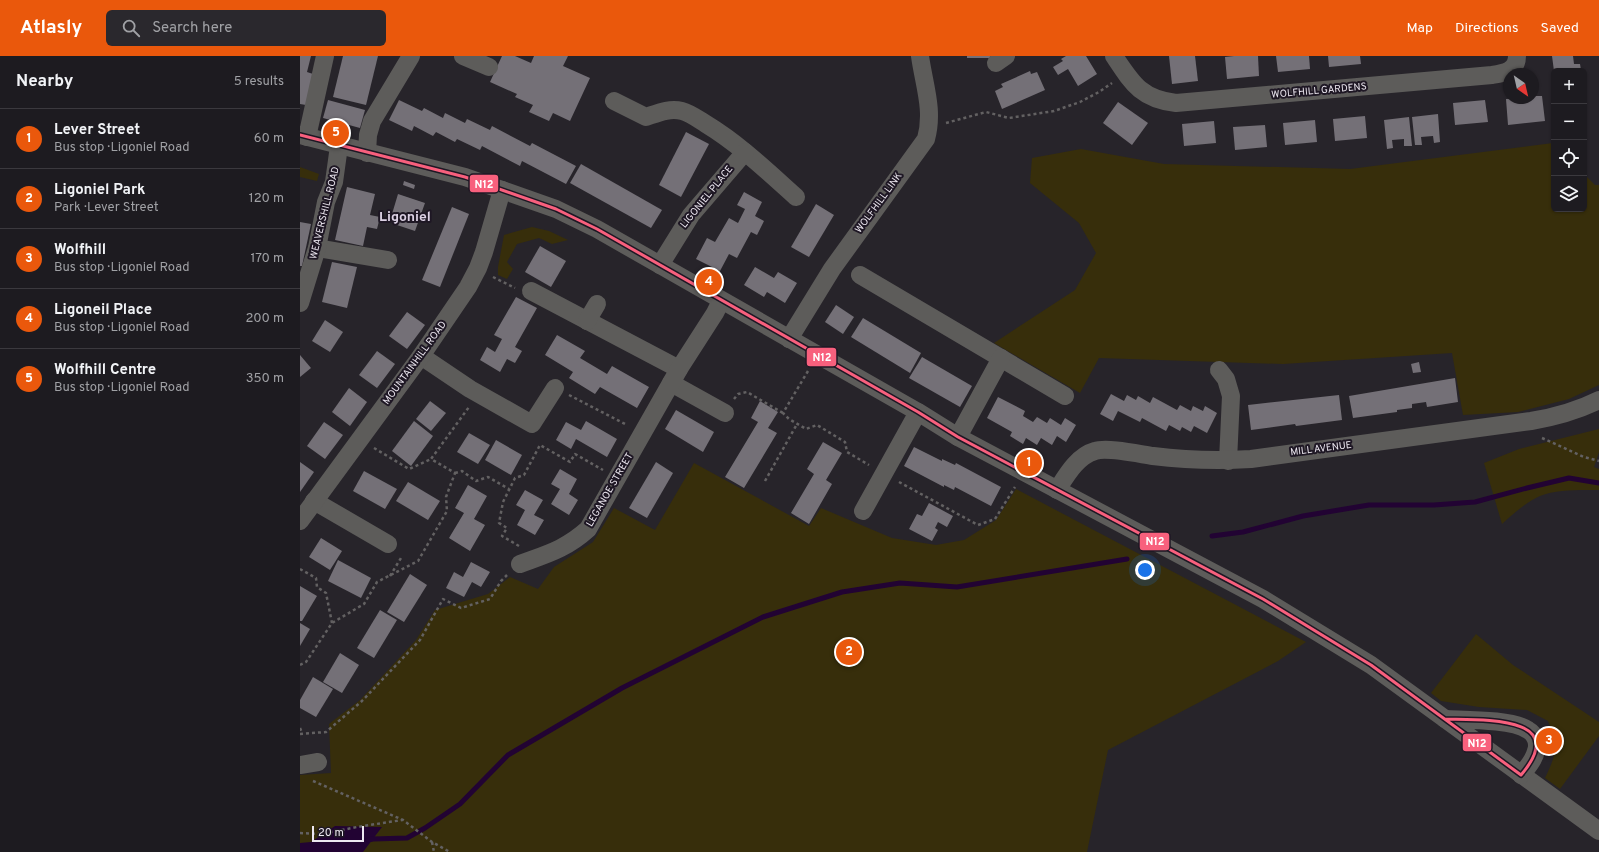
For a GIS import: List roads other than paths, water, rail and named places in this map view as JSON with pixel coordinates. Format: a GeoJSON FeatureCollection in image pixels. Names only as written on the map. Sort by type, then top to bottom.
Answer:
{"type":"FeatureCollection","features":[{"type":"Feature","properties":{"kind":"street"},"geometry":{"type":"LineString","coordinates":[[325,56],[304,136],[465,177],[556,209],[597,229],[918,412],[958,437],[1263,599],[1371,665],[1599,831]]}},
{"type":"Feature","properties":{"kind":"street"},"geometry":{"type":"LineString","coordinates":[[367,153],[368,135],[372,121],[412,56]]}},
{"type":"Feature","properties":{"kind":"street"},"geometry":{"type":"LineString","coordinates":[[463,56],[489,67]]}},
{"type":"Feature","properties":{"kind":"street","name":"WOLFHILL LINK"},"geometry":{"type":"LineString","coordinates":[[789,339],[832,269],[926,139],[929,128],[930,113],[920,56]]}},
{"type":"Feature","properties":{"kind":"street","name":"WOLFHILL GARDENS"},"geometry":{"type":"LineString","coordinates":[[1118,63],[1134,83],[1148,96],[1162,102],[1176,103],[1492,75],[1504,73],[1510,70],[1515,66],[1517,56]]}},
{"type":"Feature","properties":{"kind":"street"},"geometry":{"type":"LineString","coordinates":[[614,101],[646,117],[668,110],[681,111],[691,115],[721,133],[796,197]]}},
{"type":"Feature","properties":{"kind":"street","name":"WEAVERSHILL ROAD"},"geometry":{"type":"LineString","coordinates":[[302,294],[316,248],[326,202],[334,182],[339,146]]}},
{"type":"Feature","properties":{"kind":"street","name":"LIGONIEL PLACE"},"geometry":{"type":"LineString","coordinates":[[660,265],[691,215],[745,152]]}},
{"type":"Feature","properties":{"kind":"street","name":"MOUNTAINHILL ROAD"},"geometry":{"type":"LineString","coordinates":[[300,521],[421,356],[468,287],[478,268],[502,190]]}},
{"type":"Feature","properties":{"kind":"street"},"geometry":{"type":"LineString","coordinates":[[316,248],[388,260]]}},
{"type":"Feature","properties":{"kind":"street"},"geometry":{"type":"LineString","coordinates":[[860,275],[1065,396]]}},
{"type":"Feature","properties":{"kind":"street"},"geometry":{"type":"LineString","coordinates":[[531,291],[588,321],[675,376],[725,413]]}},
{"type":"Feature","properties":{"kind":"street","name":"LEGANOE STREET"},"geometry":{"type":"LineString","coordinates":[[520,564],[562,549],[588,529],[675,376],[721,301]]}},
{"type":"Feature","properties":{"kind":"street"},"geometry":{"type":"LineString","coordinates":[[588,321],[597,304]]}},
{"type":"Feature","properties":{"kind":"street"},"geometry":{"type":"LineString","coordinates":[[421,356],[478,393],[532,424],[555,388]]}},
{"type":"Feature","properties":{"kind":"street"},"geometry":{"type":"LineString","coordinates":[[958,437],[1001,358]]}},
{"type":"Feature","properties":{"kind":"street"},"geometry":{"type":"LineString","coordinates":[[1219,370],[1226,379],[1231,396],[1228,461]]}},
{"type":"Feature","properties":{"kind":"street","name":"MILL AVENUE"},"geometry":{"type":"LineString","coordinates":[[1057,490],[1074,466],[1084,456],[1095,451],[1118,451],[1193,460],[1228,461],[1521,423],[1556,416],[1584,408],[1599,400]]}},
{"type":"Feature","properties":{"kind":"street"},"geometry":{"type":"LineString","coordinates":[[863,511],[918,412]]}},
{"type":"Feature","properties":{"kind":"street"},"geometry":{"type":"LineString","coordinates":[[314,501],[388,544]]}},
{"type":"Feature","properties":{"kind":"street"},"geometry":{"type":"LineString","coordinates":[[1445,719],[1508,724],[1528,729],[1534,734],[1537,742],[1537,750],[1533,759],[1521,775]]}},
{"type":"Feature","properties":{"kind":"street"},"geometry":{"type":"LineString","coordinates":[[300,765],[318,762]]}},
{"type":"Feature","properties":{"kind":"waterway"},"geometry":{"type":"LineString","coordinates":[[1212,536],[1243,532],[1303,516],[1369,505],[1434,505],[1475,502],[1569,478],[1599,483]]}},
{"type":"Feature","properties":{"kind":"waterway"},"geometry":{"type":"LineString","coordinates":[[368,840],[407,838],[425,828],[460,804],[508,755],[622,688],[763,617],[842,592],[900,583],[957,587],[1127,559]]}},
{"type":"Feature","properties":{"kind":"place","name":"Wolfhill Centre"},"geometry":{"type":"Point","coordinates":[336,133]}},
{"type":"Feature","properties":{"kind":"place","name":"Ligoneil Place"},"geometry":{"type":"Point","coordinates":[709,282]}},
{"type":"Feature","properties":{"kind":"place","name":"Lever Street"},"geometry":{"type":"Point","coordinates":[1029,463]}},
{"type":"Feature","properties":{"kind":"place","name":"Ligoniel Park"},"geometry":{"type":"Point","coordinates":[849,652]}},
{"type":"Feature","properties":{"kind":"place","name":"Wolfhill"},"geometry":{"type":"Point","coordinates":[1549,741]}},
{"type":"Feature","properties":{"kind":"district","name":"Ligoniel"},"geometry":{"type":"Point","coordinates":[405,217]}}]}
